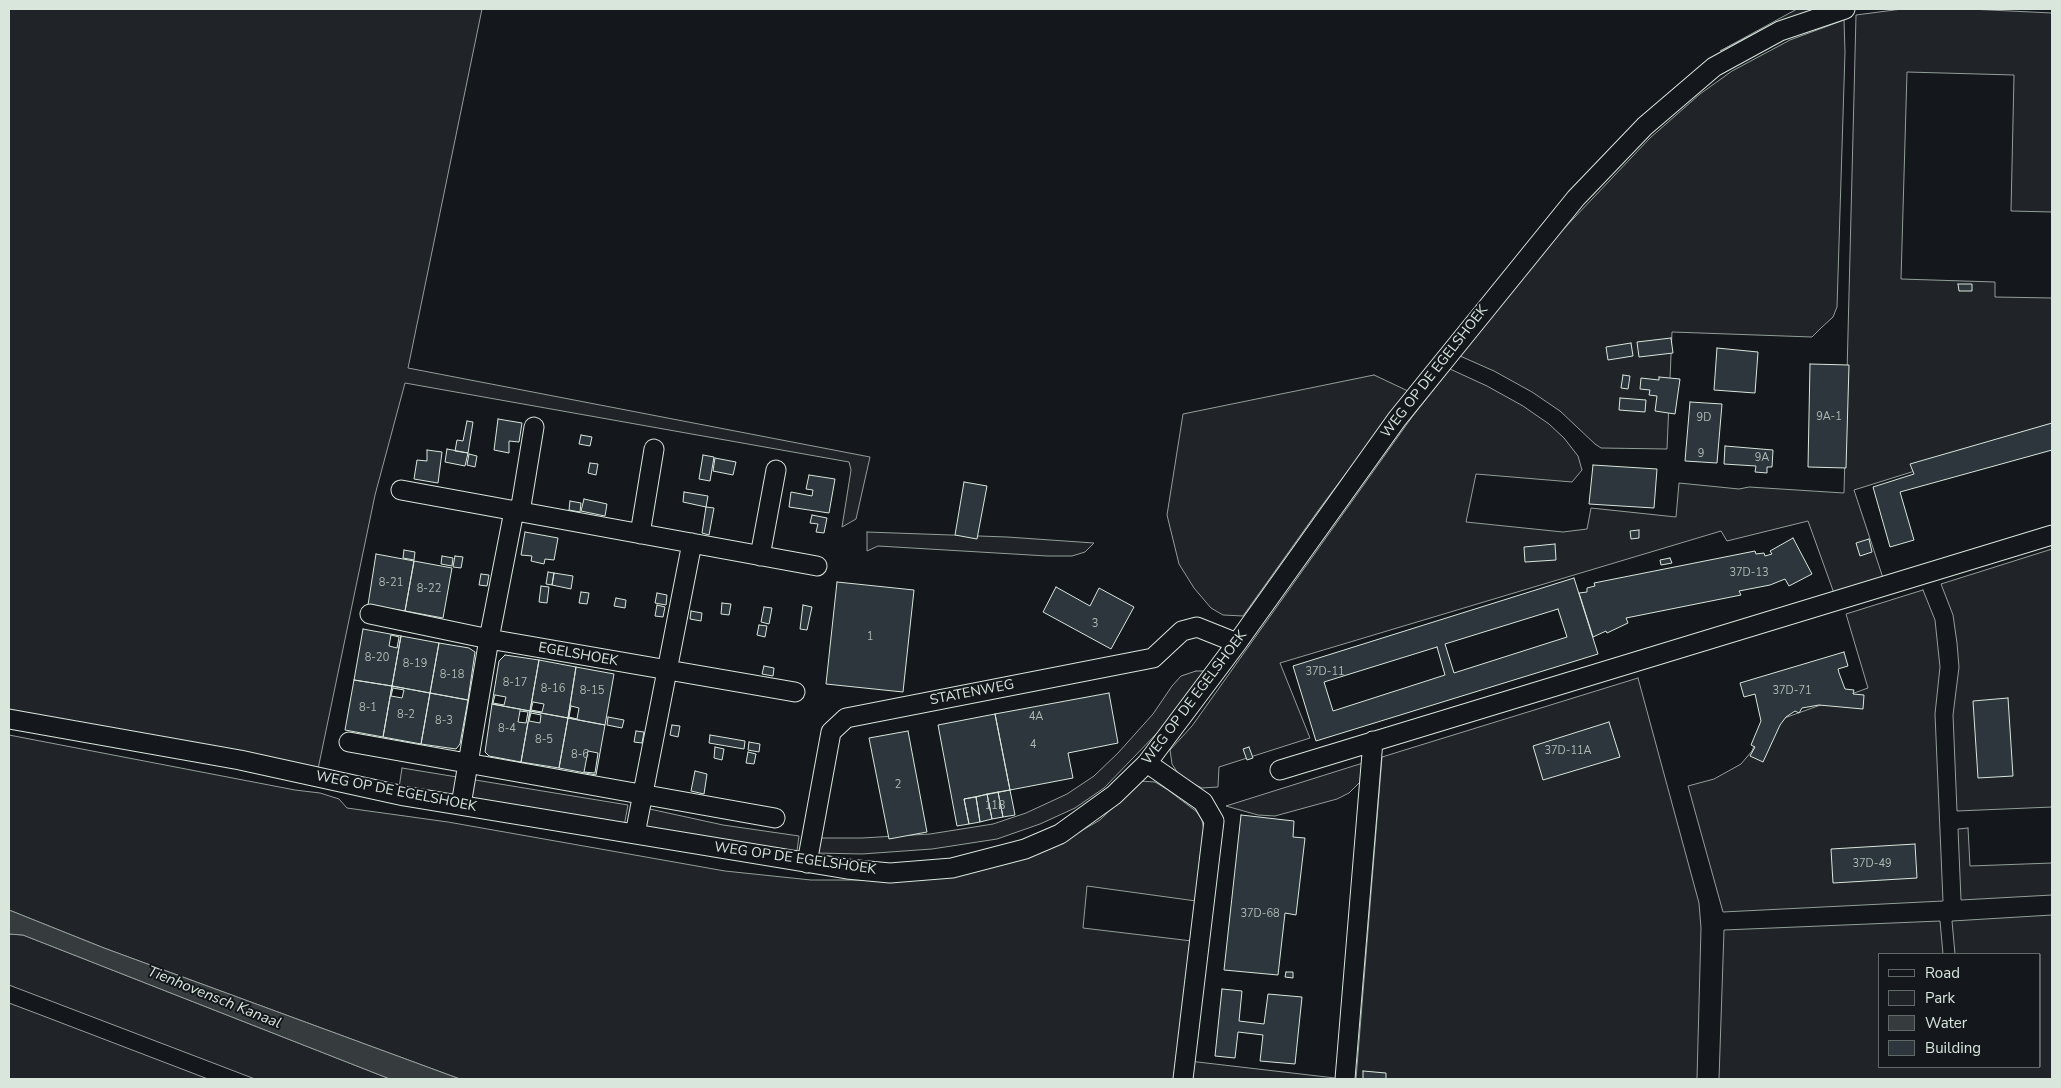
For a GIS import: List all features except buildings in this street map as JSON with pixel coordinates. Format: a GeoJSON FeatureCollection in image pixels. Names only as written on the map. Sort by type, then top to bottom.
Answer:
{"type":"FeatureCollection","features":[{"type":"Feature","properties":{"kind":"street","name":"WEG OP DE EGELSHOEK"},"geometry":{"type":"LineString","coordinates":[[9,719],[240,760],[404,796],[847,870],[890,873],[952,868],[1025,849],[1060,834],[1114,795],[1147,763],[1237,643],[1397,419],[1576,198],[1645,126],[1714,67],[1780,31],[1845,9]]}},
{"type":"Feature","properties":{"kind":"street"},"geometry":{"type":"LineString","coordinates":[[461,805],[489,639],[534,427]]}},
{"type":"Feature","properties":{"kind":"street"},"geometry":{"type":"LineString","coordinates":[[640,534],[654,449]]}},
{"type":"Feature","properties":{"kind":"street"},"geometry":{"type":"LineString","coordinates":[[760,556],[776,470]]}},
{"type":"Feature","properties":{"kind":"street"},"geometry":{"type":"LineString","coordinates":[[402,490],[817,566]]}},
{"type":"Feature","properties":{"kind":"street"},"geometry":{"type":"LineString","coordinates":[[1280,770],[2052,535]]}},
{"type":"Feature","properties":{"kind":"street"},"geometry":{"type":"LineString","coordinates":[[635,834],[692,543]]}},
{"type":"Feature","properties":{"kind":"street","name":"EGELSHOEK"},"geometry":{"type":"LineString","coordinates":[[370,614],[489,639],[794,692]]}},
{"type":"Feature","properties":{"kind":"street","name":"STATENWEG"},"geometry":{"type":"LineString","coordinates":[[807,863],[831,732],[846,718],[1153,658],[1182,631],[1197,627],[1237,643]]}},
{"type":"Feature","properties":{"kind":"street"},"geometry":{"type":"LineString","coordinates":[[1346,1079],[1373,741]]}},
{"type":"Feature","properties":{"kind":"street"},"geometry":{"type":"LineString","coordinates":[[349,742],[775,818]]}},
{"type":"Feature","properties":{"kind":"street"},"geometry":{"type":"LineString","coordinates":[[1147,763],[1203,802],[1214,821],[1182,1079]]}},
{"type":"Feature","properties":{"kind":"green space"},"geometry":{"type":"Polygon","coordinates":[[[9,9],[482,9],[408,368],[870,457],[856,519],[842,527],[851,470],[849,462],[405,383],[375,495],[318,769],[9,716],[9,9]]]}},
{"type":"Feature","properties":{"kind":"green space"},"geometry":{"type":"Polygon","coordinates":[[[1797,9],[1814,9],[1763,29],[1720,51],[1797,9]]]}},
{"type":"Feature","properties":{"kind":"green space"},"geometry":{"type":"Polygon","coordinates":[[[1902,9],[1969,9],[2052,13],[2052,212],[2011,211],[2014,75],[1907,72],[1901,279],[1995,282],[1995,297],[2052,298],[2052,428],[1854,490],[1884,581],[1835,596],[1808,521],[1727,541],[1721,531],[1280,663],[1310,738],[1219,767],[1218,787],[1202,788],[1181,778],[1172,764],[1170,750],[1192,726],[1412,417],[1450,369],[1487,386],[1523,406],[1549,424],[1564,438],[1578,456],[1582,470],[1572,482],[1476,474],[1466,522],[1563,532],[1587,529],[1591,508],[1676,517],[1679,483],[1739,489],[1749,487],[1844,493],[1856,15],[1902,9]]]}},
{"type":"Feature","properties":{"kind":"green space"},"geometry":{"type":"Polygon","coordinates":[[[1844,20],[1845,52],[1837,307],[1833,317],[1812,337],[1672,332],[1667,449],[1601,448],[1560,411],[1532,392],[1494,371],[1460,356],[1555,238],[1650,138],[1700,94],[1732,71],[1790,40],[1844,20]]]}},
{"type":"Feature","properties":{"kind":"green space"},"geometry":{"type":"Polygon","coordinates":[[[1374,375],[1408,391],[1320,508],[1243,616],[1223,615],[1211,608],[1194,588],[1179,564],[1167,515],[1183,414],[1374,375]]]}},
{"type":"Feature","properties":{"kind":"green space"},"geometry":{"type":"Polygon","coordinates":[[[867,532],[1007,537],[1094,543],[1085,552],[1072,556],[878,546],[867,551],[867,532]]]}},
{"type":"Feature","properties":{"kind":"green space"},"geometry":{"type":"Polygon","coordinates":[[[2052,549],[2052,807],[1957,811],[1953,715],[1959,667],[1953,615],[1941,584],[2052,549]]]}},
{"type":"Feature","properties":{"kind":"green space"},"geometry":{"type":"Polygon","coordinates":[[[1923,590],[1935,620],[1940,667],[1935,714],[1943,901],[1723,912],[1688,786],[1714,779],[1741,764],[1752,751],[1762,726],[1868,688],[1846,614],[1923,590]]]}},
{"type":"Feature","properties":{"kind":"green space"},"geometry":{"type":"Polygon","coordinates":[[[1196,671],[1205,671],[1159,731],[1104,788],[1075,808],[1040,824],[997,839],[932,849],[862,854],[816,853],[819,838],[862,838],[930,834],[993,824],[1026,813],[1067,794],[1094,776],[1118,753],[1153,714],[1181,676],[1196,671]]]}},
{"type":"Feature","properties":{"kind":"green space"},"geometry":{"type":"Polygon","coordinates":[[[1638,678],[1699,903],[1701,928],[1697,1079],[1356,1079],[1382,757],[1638,678]]]}},
{"type":"Feature","properties":{"kind":"green space"},"geometry":{"type":"Polygon","coordinates":[[[9,735],[295,790],[320,793],[339,799],[347,808],[448,822],[725,871],[811,880],[865,880],[1074,835],[1100,820],[1140,781],[1155,782],[1197,812],[1202,820],[1204,831],[1196,901],[1087,886],[1083,928],[1192,941],[1178,1079],[460,1079],[104,948],[9,910],[9,735]]]}},
{"type":"Feature","properties":{"kind":"green space"},"geometry":{"type":"Polygon","coordinates":[[[1363,763],[1362,780],[1349,793],[1337,799],[1275,816],[1258,815],[1226,806],[1363,763]]]}},
{"type":"Feature","properties":{"kind":"green space"},"geometry":{"type":"Polygon","coordinates":[[[402,768],[628,805],[624,826],[399,788],[402,768]]]}},
{"type":"Feature","properties":{"kind":"green space"},"geometry":{"type":"Polygon","coordinates":[[[645,808],[723,825],[799,836],[797,851],[763,848],[641,828],[645,808]]]}},
{"type":"Feature","properties":{"kind":"green space"},"geometry":{"type":"Polygon","coordinates":[[[1968,828],[1970,866],[2052,863],[2052,895],[1961,900],[1958,829],[1968,828]]]}},
{"type":"Feature","properties":{"kind":"green space"},"geometry":{"type":"Polygon","coordinates":[[[2052,915],[2052,1079],[1719,1079],[1724,930],[1940,921],[1943,953],[1878,953],[1878,1068],[2041,1068],[2041,953],[1955,953],[1952,921],[2052,915]]]}},
{"type":"Feature","properties":{"kind":"green space"},"geometry":{"type":"Polygon","coordinates":[[[9,934],[23,935],[390,1079],[255,1079],[9,985],[9,934]]]}},
{"type":"Feature","properties":{"kind":"green space"},"geometry":{"type":"Polygon","coordinates":[[[9,1003],[46,1017],[208,1079],[9,1079],[9,1003]]]}},
{"type":"Feature","properties":{"kind":"green space"},"geometry":{"type":"Polygon","coordinates":[[[1189,1061],[1335,1078],[1335,1079],[1187,1079],[1189,1061]]]}},
{"type":"Feature","properties":{"kind":"water","name":"Tienhovensch Kanaal"},"geometry":{"type":"Polygon","coordinates":[[[9,910],[104,948],[460,1079],[390,1079],[23,935],[9,934],[9,910]]]}}]}
